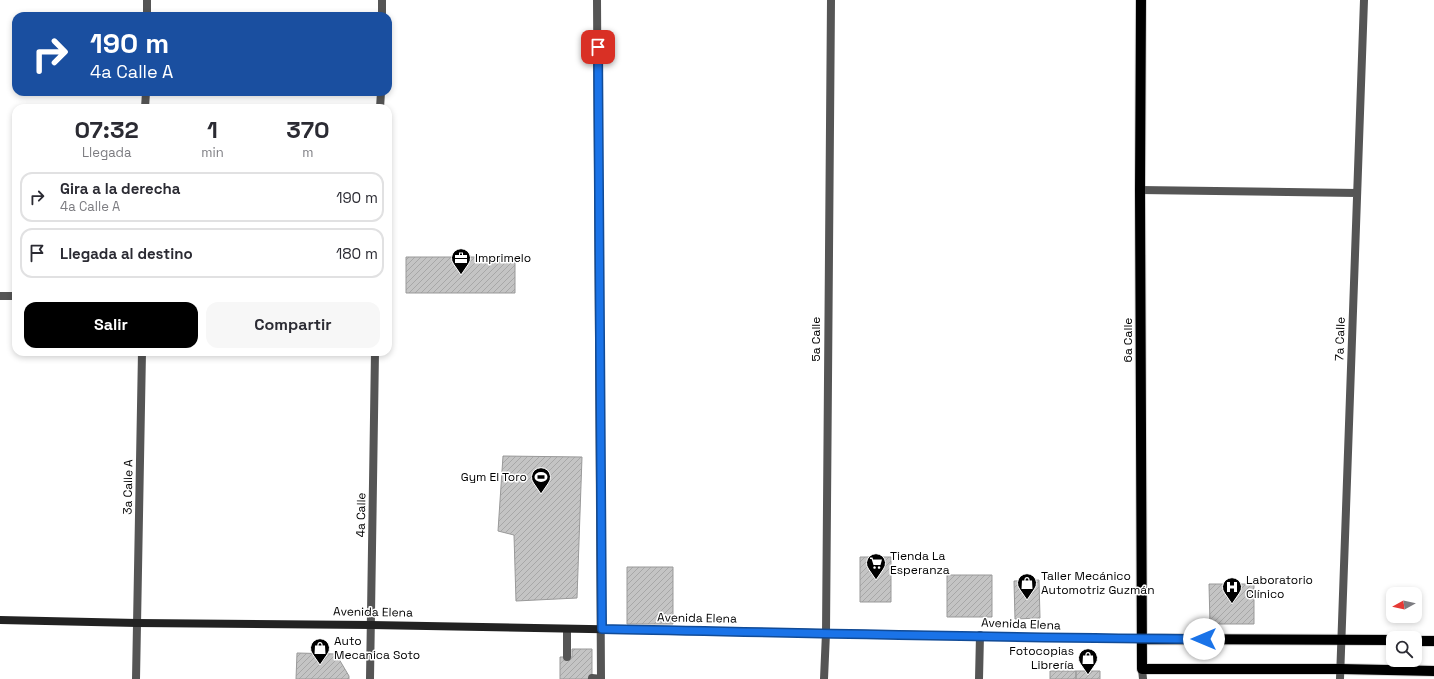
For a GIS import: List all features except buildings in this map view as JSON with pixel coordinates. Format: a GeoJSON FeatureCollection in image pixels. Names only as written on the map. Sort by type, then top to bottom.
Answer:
{"type":"FeatureCollection","features":[{"type":"Feature","properties":{"kind":"main road","name":"6a Calle"},"geometry":{"type":"LineString","coordinates":[[1141,0],[1140,190],[1143,674]]}},
{"type":"Feature","properties":{"kind":"main road","name":"Avenida Elena"},"geometry":{"type":"LineString","coordinates":[[0,620],[371,625],[826,634],[980,635],[1143,639],[1386,640]]}},
{"type":"Feature","properties":{"kind":"main road"},"geometry":{"type":"LineString","coordinates":[[1422,640],[1434,641]]}},
{"type":"Feature","properties":{"kind":"main road"},"geometry":{"type":"LineString","coordinates":[[1143,674],[1341,674],[1434,671]]}},
{"type":"Feature","properties":{"kind":"street"},"geometry":{"type":"LineString","coordinates":[[147,0],[147,12]]}},
{"type":"Feature","properties":{"kind":"street"},"geometry":{"type":"LineString","coordinates":[[382,0],[382,12]]}},
{"type":"Feature","properties":{"kind":"street"},"geometry":{"type":"LineString","coordinates":[[592,678],[602,679],[597,0]]}},
{"type":"Feature","properties":{"kind":"street","name":"5a Calle"},"geometry":{"type":"LineString","coordinates":[[824,679],[826,634],[831,0]]}},
{"type":"Feature","properties":{"kind":"street","name":"7a Calle"},"geometry":{"type":"LineString","coordinates":[[1341,674],[1364,0]]}},
{"type":"Feature","properties":{"kind":"street"},"geometry":{"type":"LineString","coordinates":[[1140,190],[1357,194]]}},
{"type":"Feature","properties":{"kind":"street"},"geometry":{"type":"LineString","coordinates":[[0,296],[12,296]]}},
{"type":"Feature","properties":{"kind":"street","name":"3a Calle A"},"geometry":{"type":"LineString","coordinates":[[136,679],[142,356]]}},
{"type":"Feature","properties":{"kind":"street","name":"4a Calle"},"geometry":{"type":"LineString","coordinates":[[370,679],[375,356]]}},
{"type":"Feature","properties":{"kind":"street"},"geometry":{"type":"LineString","coordinates":[[567,629],[567,657]]}},
{"type":"Feature","properties":{"kind":"street"},"geometry":{"type":"LineString","coordinates":[[978,679],[980,635]]}},
{"type":"Feature","properties":{"kind":"place","name":"Imprimelo"},"geometry":{"type":"Point","coordinates":[461,275]}},
{"type":"Feature","properties":{"kind":"place","name":"Gym El Toro"},"geometry":{"type":"Point","coordinates":[541,494]}},
{"type":"Feature","properties":{"kind":"place","name":"Tienda La Esperanza"},"geometry":{"type":"Point","coordinates":[876,580]}},
{"type":"Feature","properties":{"kind":"place","name":"Taller Mecánico Automotriz Guzmán"},"geometry":{"type":"Point","coordinates":[1027,600]}},
{"type":"Feature","properties":{"kind":"place","name":"Laboratorio Clínico"},"geometry":{"type":"Point","coordinates":[1232,604]}},
{"type":"Feature","properties":{"kind":"place","name":"Auto Mecanica Soto"},"geometry":{"type":"Point","coordinates":[320,665]}},
{"type":"Feature","properties":{"kind":"place","name":"Fotocopias Librería"},"geometry":{"type":"Point","coordinates":[1088,675]}},
{"type":"Feature","properties":{"kind":"route"},"geometry":{"type":"LineString","coordinates":[[598,47],[602,629],[826,634],[980,635],[1062,638],[1204,639]]}}]}
